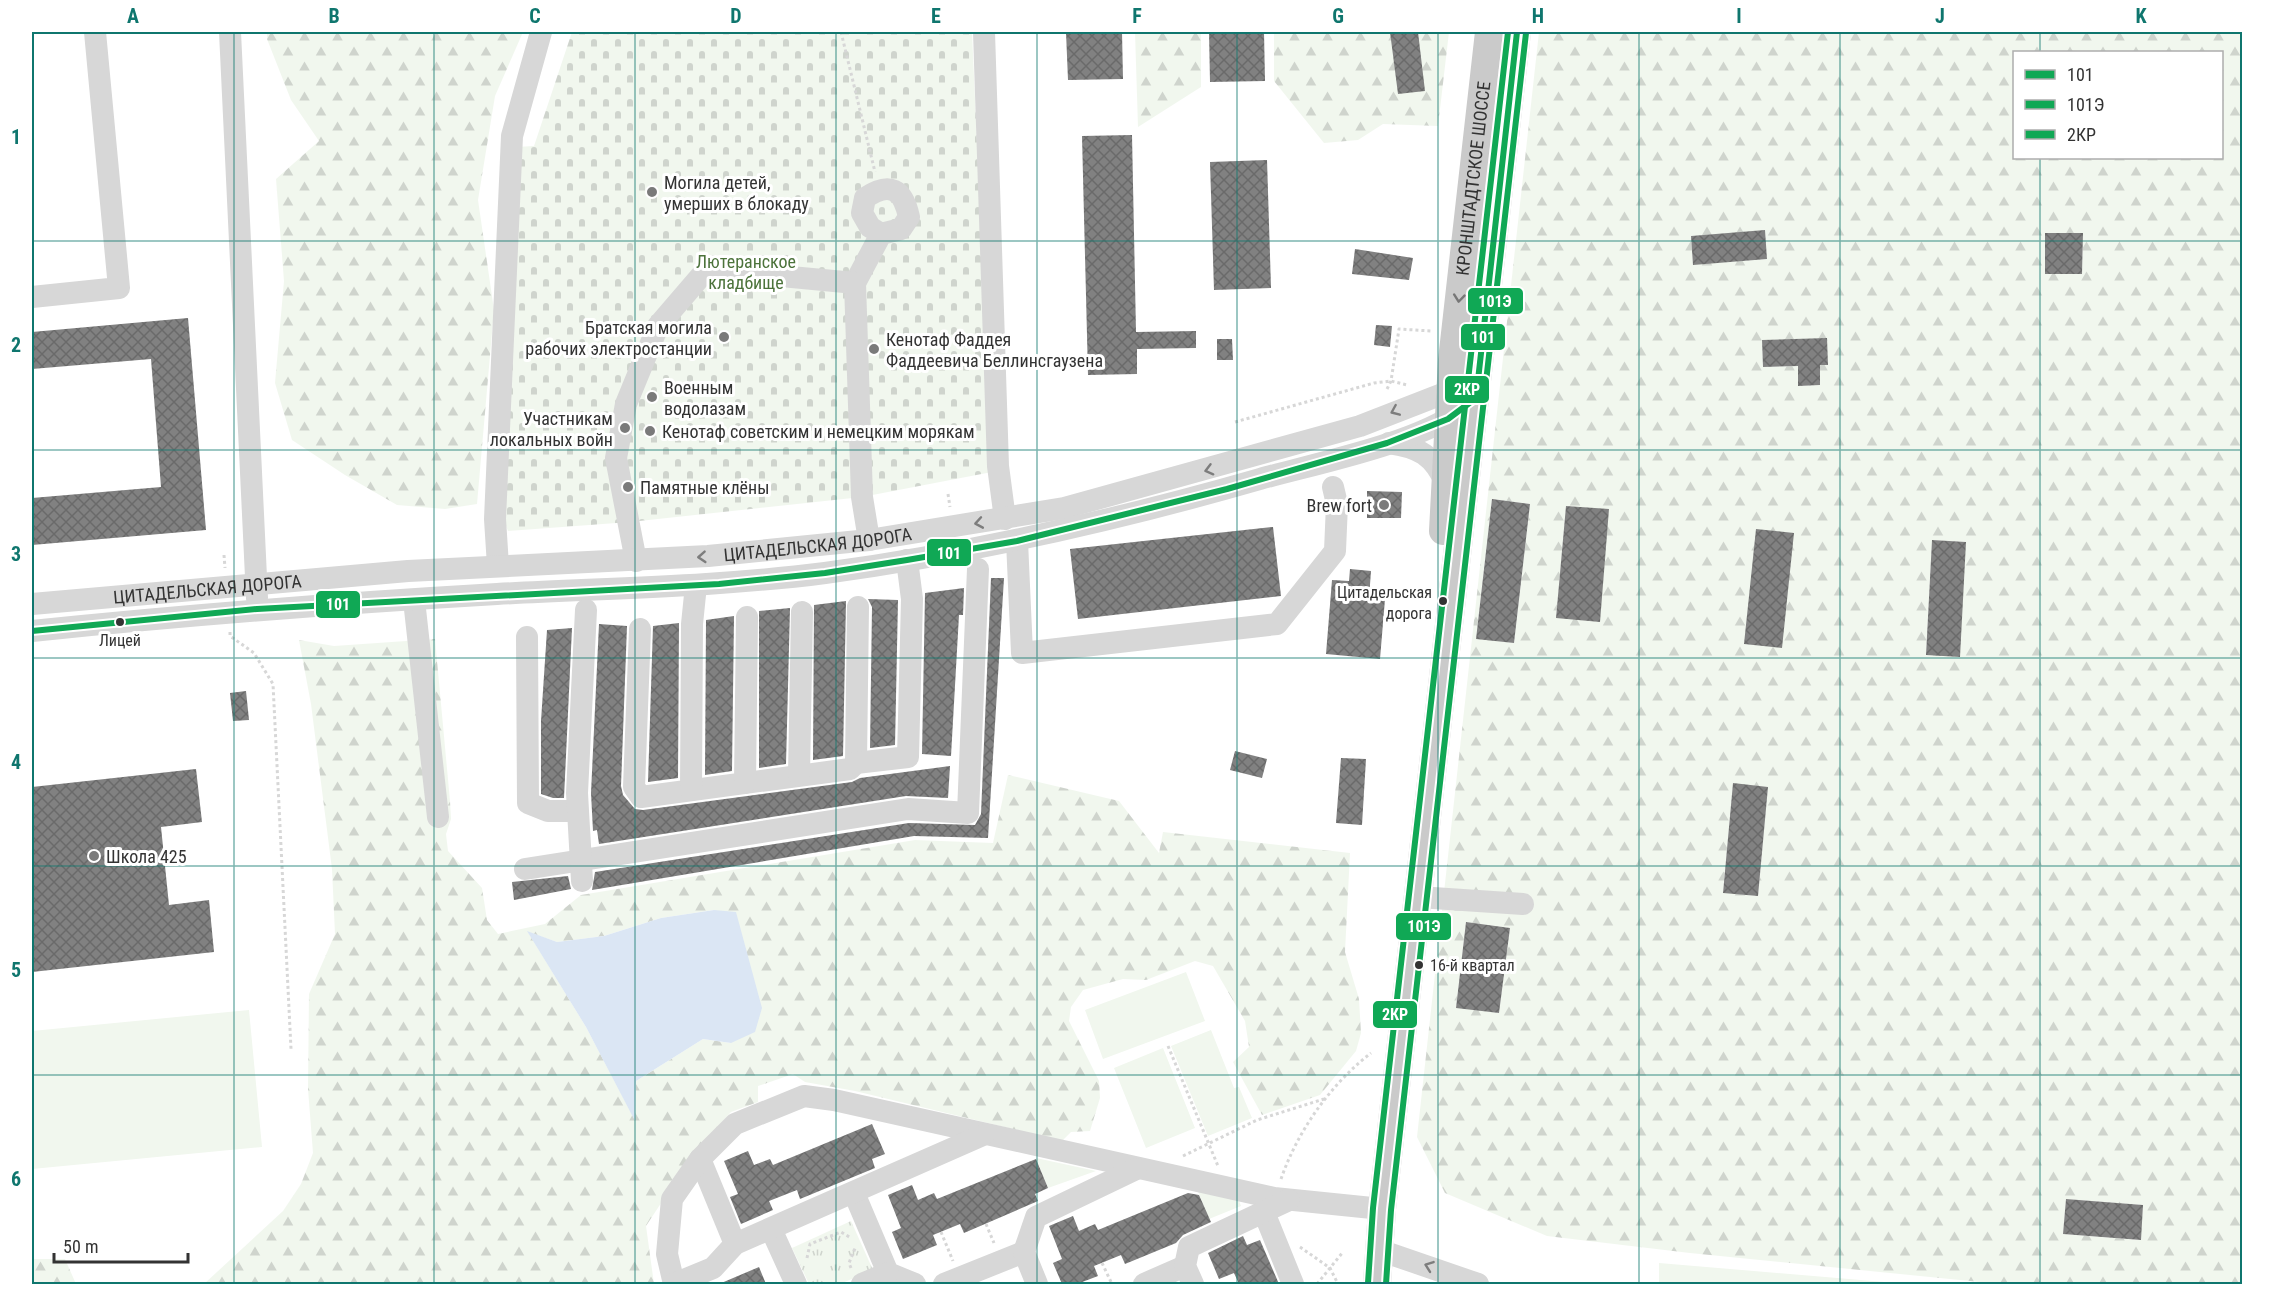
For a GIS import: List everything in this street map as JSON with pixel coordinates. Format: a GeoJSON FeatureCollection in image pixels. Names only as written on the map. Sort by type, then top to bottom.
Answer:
{"type":"FeatureCollection","features":[{"type":"Feature","properties":{"kind":"main road","name":"КРОНШТАДТСКОЕ ШОССЕ"},"geometry":{"type":"LineString","coordinates":[[1377,1284],[1382,1209],[1438,722],[1489,32]]}},
{"type":"Feature","properties":{"kind":"main road","name":"КРОНШТАДТСКОЕ ШОССЕ"},"geometry":{"type":"LineString","coordinates":[[1438,722],[1438,630],[1448,419],[1463,394],[1517,32]]}},
{"type":"Feature","properties":{"kind":"street"},"geometry":{"type":"LineString","coordinates":[[32,297],[119,288],[95,32]]}},
{"type":"Feature","properties":{"kind":"street"},"geometry":{"type":"LineString","coordinates":[[230,32],[257,609]]}},
{"type":"Feature","properties":{"kind":"street"},"geometry":{"type":"LineString","coordinates":[[498,566],[495,519],[512,136],[541,32]]}},
{"type":"Feature","properties":{"kind":"street"},"geometry":{"type":"LineString","coordinates":[[984,32],[998,466],[1005,519]]}},
{"type":"Feature","properties":{"kind":"street"},"geometry":{"type":"LineString","coordinates":[[879,188],[893,189],[905,200],[909,217],[901,229],[881,234],[870,227],[862,213],[865,198],[879,188]]}},
{"type":"Feature","properties":{"kind":"street"},"geometry":{"type":"LineString","coordinates":[[869,540],[861,497],[855,283],[881,234]]}},
{"type":"Feature","properties":{"kind":"street"},"geometry":{"type":"LineString","coordinates":[[636,561],[616,458],[627,404],[658,326],[707,269],[855,283]]}},
{"type":"Feature","properties":{"kind":"street","name":"ЦИТАДЕЛЬСКАЯ ДОРОГА"},"geometry":{"type":"LineString","coordinates":[[32,604],[498,566],[636,561],[869,540],[1064,508],[1248,459],[1463,394]]}},
{"type":"Feature","properties":{"kind":"street","name":"ЦИТАДЕЛЬСКАЯ ДОРОГА"},"geometry":{"type":"LineString","coordinates":[[32,631],[257,609],[696,585],[825,573],[1017,541],[1159,507],[1387,443],[1448,419]]}},
{"type":"Feature","properties":{"kind":"street"},"geometry":{"type":"LineString","coordinates":[[1387,443],[1412,446],[1427,453],[1440,470],[1446,484]]}},
{"type":"Feature","properties":{"kind":"street"},"geometry":{"type":"LineString","coordinates":[[1017,541],[1022,653],[1277,624],[1335,551],[1337,504],[1333,487]]}},
{"type":"Feature","properties":{"kind":"street"},"geometry":{"type":"LineString","coordinates":[[640,628],[634,787],[641,796],[850,769],[856,763],[908,757],[912,599],[907,560]]}},
{"type":"Feature","properties":{"kind":"street"},"geometry":{"type":"LineString","coordinates":[[525,869],[581,871],[908,809],[968,813],[978,569]]}},
{"type":"Feature","properties":{"kind":"street"},"geometry":{"type":"LineString","coordinates":[[691,790],[692,624],[696,585]]}},
{"type":"Feature","properties":{"kind":"street"},"geometry":{"type":"LineString","coordinates":[[414,600],[423,702],[438,817]]}},
{"type":"Feature","properties":{"kind":"street"},"geometry":{"type":"LineString","coordinates":[[856,763],[858,607]]}},
{"type":"Feature","properties":{"kind":"street"},"geometry":{"type":"LineString","coordinates":[[581,871],[578,811],[586,610]]}},
{"type":"Feature","properties":{"kind":"street"},"geometry":{"type":"LineString","coordinates":[[799,775],[802,612]]}},
{"type":"Feature","properties":{"kind":"street"},"geometry":{"type":"LineString","coordinates":[[745,783],[747,616]]}},
{"type":"Feature","properties":{"kind":"street"},"geometry":{"type":"LineString","coordinates":[[527,637],[528,802],[548,811],[578,811]]}},
{"type":"Feature","properties":{"kind":"street"},"geometry":{"type":"LineString","coordinates":[[1418,897],[1523,904]]}},
{"type":"Feature","properties":{"kind":"street"},"geometry":{"type":"LineString","coordinates":[[983,1135],[735,1244],[713,1268],[674,1284],[667,1254],[672,1199],[700,1159],[735,1124],[804,1096],[834,1100],[1136,1169],[1228,1186],[1276,1202],[1382,1209]]}},
{"type":"Feature","properties":{"kind":"street"},"geometry":{"type":"LineString","coordinates":[[700,1159],[735,1244]]}},
{"type":"Feature","properties":{"kind":"street"},"geometry":{"type":"LineString","coordinates":[[1037,1284],[1024,1252],[1036,1217],[1136,1169]]}},
{"type":"Feature","properties":{"kind":"street"},"geometry":{"type":"LineString","coordinates":[[854,1193],[870,1279],[915,1284]]}},
{"type":"Feature","properties":{"kind":"street"},"geometry":{"type":"LineString","coordinates":[[1144,1284],[1189,1275],[1189,1247],[1276,1202]]}},
{"type":"Feature","properties":{"kind":"street"},"geometry":{"type":"LineString","coordinates":[[1276,1202],[1293,1284]]}},
{"type":"Feature","properties":{"kind":"street"},"geometry":{"type":"LineString","coordinates":[[771,1229],[794,1278]]}},
{"type":"Feature","properties":{"kind":"street"},"geometry":{"type":"LineString","coordinates":[[1378,1250],[1479,1284]]}},
{"type":"Feature","properties":{"kind":"street"},"geometry":{"type":"LineString","coordinates":[[952,1281],[1024,1252]]}},
{"type":"Feature","properties":{"kind":"path"},"geometry":{"type":"LineString","coordinates":[[841,32],[879,188]]}},
{"type":"Feature","properties":{"kind":"path"},"geometry":{"type":"LineString","coordinates":[[1387,389],[1391,381],[1399,329],[1431,331]]}},
{"type":"Feature","properties":{"kind":"path"},"geometry":{"type":"LineString","coordinates":[[1235,422],[1374,383],[1391,381],[1407,385]]}},
{"type":"Feature","properties":{"kind":"path"},"geometry":{"type":"LineString","coordinates":[[230,636],[254,653],[273,684],[291,1049]]}},
{"type":"Feature","properties":{"kind":"path"},"geometry":{"type":"LineString","coordinates":[[1168,1046],[1207,1143],[1228,1186]]}},
{"type":"Feature","properties":{"kind":"path"},"geometry":{"type":"LineString","coordinates":[[1276,1202],[1287,1162],[1325,1098],[1349,1070],[1371,1053]]}},
{"type":"Feature","properties":{"kind":"path"},"geometry":{"type":"LineString","coordinates":[[1182,1157],[1257,1120],[1325,1098]]}},
{"type":"Feature","properties":{"kind":"path"},"geometry":{"type":"LineString","coordinates":[[794,1278],[804,1267],[810,1244],[840,1232],[857,1242],[849,1263],[870,1279]]}},
{"type":"Feature","properties":{"kind":"path"},"geometry":{"type":"LineString","coordinates":[[941,1232],[952,1281]]}},
{"type":"Feature","properties":{"kind":"path"},"geometry":{"type":"LineString","coordinates":[[1317,1284],[1343,1252]]}},
{"type":"Feature","properties":{"kind":"path"},"geometry":{"type":"LineString","coordinates":[[1102,1263],[1112,1284]]}},
{"type":"Feature","properties":{"kind":"path"},"geometry":{"type":"LineString","coordinates":[[1330,1268],[1338,1284]]}},
{"type":"Feature","properties":{"kind":"green space"},"geometry":{"type":"Polygon","coordinates":[[[267,32],[523,32],[495,96],[478,200],[494,310],[477,504],[445,509],[397,505],[345,475],[292,440],[275,383],[284,281],[276,179],[319,141],[291,100],[267,39],[267,32]]]}},
{"type":"Feature","properties":{"kind":"green space","name":"Лютеранское кладбище"},"geometry":{"type":"Polygon","coordinates":[[[572,32],[972,32],[992,472],[862,497],[630,522],[508,531],[503,519],[516,147],[534,146],[572,32]]]}},
{"type":"Feature","properties":{"kind":"green space"},"geometry":{"type":"Polygon","coordinates":[[[1135,32],[1201,32],[1201,87],[1138,127],[1135,32]]]}},
{"type":"Feature","properties":{"kind":"green space"},"geometry":{"type":"Polygon","coordinates":[[[1274,32],[1449,32],[1438,126],[1383,124],[1358,140],[1324,143],[1274,81],[1274,32]]]}},
{"type":"Feature","properties":{"kind":"green space"},"geometry":{"type":"Polygon","coordinates":[[[1539,32],[2242,32],[2242,1284],[2000,1284],[1690,1253],[1547,1236],[1445,1193],[1417,1137],[1539,32]],[[1765,231],[1691,236],[1693,264],[1767,259],[1765,231]],[[2045,233],[2045,274],[2082,274],[2083,233],[2045,233]],[[1762,340],[1763,367],[1798,366],[1798,386],[1820,385],[1820,365],[1828,365],[1762,340]],[[1492,499],[1476,638],[1514,643],[1530,504],[1492,499]],[[1566,506],[1556,618],[1609,510],[1566,506]],[[1932,540],[1926,655],[1966,542],[1932,540]],[[1733,784],[1723,892],[1758,896],[1768,787],[1733,784]],[[1466,922],[1456,1007],[1499,1013],[1510,928],[1466,922]],[[2066,1199],[2063,1234],[2140,1240],[2143,1205],[2066,1199]]]}},
{"type":"Feature","properties":{"kind":"green space"},"geometry":{"type":"Polygon","coordinates":[[[435,639],[450,801],[451,819],[446,834],[448,851],[482,888],[487,920],[498,934],[545,924],[581,895],[915,840],[993,843],[1008,775],[1119,801],[1159,853],[1163,832],[1350,853],[1345,952],[1359,999],[1361,1033],[1356,1051],[1320,1095],[1262,1115],[1233,1062],[1249,1047],[1245,1021],[1213,966],[1195,961],[1146,980],[1123,979],[1083,990],[1071,1007],[1069,1021],[1099,1081],[1100,1098],[1090,1131],[1071,1132],[1062,1141],[855,1091],[805,1082],[793,1074],[758,1086],[758,1102],[731,1112],[694,1153],[646,1226],[654,1284],[204,1284],[283,1211],[301,1184],[313,1153],[308,1089],[309,994],[335,934],[332,869],[311,704],[299,640],[334,646],[435,639]],[[714,910],[661,918],[604,936],[557,942],[528,932],[586,1027],[635,1120],[636,1081],[703,1039],[731,1043],[714,910]]]}},
{"type":"Feature","properties":{"kind":"green space"},"geometry":{"type":"Polygon","coordinates":[[[1186,972],[1205,1021],[1103,1059],[1085,1010],[1186,972]]]}},
{"type":"Feature","properties":{"kind":"green space"},"geometry":{"type":"Polygon","coordinates":[[[249,1010],[262,1147],[32,1169],[32,1031],[249,1010]]]}},
{"type":"Feature","properties":{"kind":"green space"},"geometry":{"type":"Polygon","coordinates":[[[1211,1030],[1234,1088],[1239,1087],[1252,1118],[1208,1136],[1171,1046],[1211,1030]]]}},
{"type":"Feature","properties":{"kind":"green space"},"geometry":{"type":"Polygon","coordinates":[[[1163,1048],[1195,1128],[1146,1148],[1114,1068],[1163,1048]]]}},
{"type":"Feature","properties":{"kind":"green space"},"geometry":{"type":"Polygon","coordinates":[[[1036,1158],[1096,1171],[1048,1188],[1036,1158]]]}},
{"type":"Feature","properties":{"kind":"green space"},"geometry":{"type":"Polygon","coordinates":[[[1197,1189],[1238,1198],[1241,1206],[1209,1219],[1197,1189]]]}},
{"type":"Feature","properties":{"kind":"green space"},"geometry":{"type":"Polygon","coordinates":[[[851,1221],[873,1270],[840,1284],[809,1284],[792,1248],[851,1221]]]}},
{"type":"Feature","properties":{"kind":"green space"},"geometry":{"type":"Polygon","coordinates":[[[32,1259],[65,1259],[76,1284],[32,1284],[32,1259]]]}},
{"type":"Feature","properties":{"kind":"green space"},"geometry":{"type":"Polygon","coordinates":[[[1659,1263],[1908,1284],[1659,1284],[1659,1263]]]}},
{"type":"Feature","properties":{"kind":"water"},"geometry":{"type":"Polygon","coordinates":[[[714,910],[736,912],[762,1008],[755,1032],[731,1043],[703,1039],[636,1081],[635,1121],[586,1027],[527,931],[557,942],[604,936],[661,918],[714,910]]]}},
{"type":"Feature","properties":{"kind":"building"},"geometry":{"type":"Polygon","coordinates":[[[1066,32],[1122,32],[1123,79],[1068,80],[1066,32]]]}},
{"type":"Feature","properties":{"kind":"building"},"geometry":{"type":"Polygon","coordinates":[[[1209,32],[1264,32],[1265,81],[1210,82],[1209,32]]]}},
{"type":"Feature","properties":{"kind":"building"},"geometry":{"type":"Polygon","coordinates":[[[1390,32],[1418,32],[1425,91],[1398,94],[1390,32]]]}},
{"type":"Feature","properties":{"kind":"building"},"geometry":{"type":"Polygon","coordinates":[[[1132,135],[1136,332],[1196,331],[1196,348],[1137,349],[1137,374],[1088,375],[1082,136],[1132,135]]]}},
{"type":"Feature","properties":{"kind":"building"},"geometry":{"type":"Polygon","coordinates":[[[1267,160],[1271,288],[1214,290],[1210,162],[1267,160]]]}},
{"type":"Feature","properties":{"kind":"building"},"geometry":{"type":"Polygon","coordinates":[[[1765,230],[1767,259],[1693,265],[1691,236],[1765,230]]]}},
{"type":"Feature","properties":{"kind":"building"},"geometry":{"type":"Polygon","coordinates":[[[2045,233],[2083,233],[2082,274],[2045,274],[2045,233]]]}},
{"type":"Feature","properties":{"kind":"building"},"geometry":{"type":"Polygon","coordinates":[[[1355,249],[1413,258],[1409,280],[1352,274],[1355,249]]]}},
{"type":"Feature","properties":{"kind":"building"},"geometry":{"type":"Polygon","coordinates":[[[188,318],[206,530],[32,545],[32,498],[161,487],[151,359],[32,369],[32,332],[188,318]]]}},
{"type":"Feature","properties":{"kind":"building"},"geometry":{"type":"Polygon","coordinates":[[[1376,325],[1392,326],[1390,347],[1374,345],[1376,325]]]}},
{"type":"Feature","properties":{"kind":"building"},"geometry":{"type":"Polygon","coordinates":[[[1827,338],[1828,365],[1820,365],[1820,385],[1798,386],[1798,366],[1763,367],[1762,340],[1827,338]]]}},
{"type":"Feature","properties":{"kind":"building"},"geometry":{"type":"Polygon","coordinates":[[[1217,339],[1232,339],[1233,360],[1217,360],[1217,339]]]}},
{"type":"Feature","properties":{"kind":"building","name":"Brew fort"},"geometry":{"type":"Polygon","coordinates":[[[1367,491],[1402,492],[1401,518],[1367,518],[1367,491]]]}},
{"type":"Feature","properties":{"kind":"building"},"geometry":{"type":"Polygon","coordinates":[[[1492,499],[1530,504],[1514,643],[1476,639],[1492,499]]]}},
{"type":"Feature","properties":{"kind":"building"},"geometry":{"type":"Polygon","coordinates":[[[1566,506],[1609,509],[1600,622],[1556,618],[1566,506]]]}},
{"type":"Feature","properties":{"kind":"building"},"geometry":{"type":"Polygon","coordinates":[[[1273,527],[1281,596],[1078,619],[1070,549],[1273,527]]]}},
{"type":"Feature","properties":{"kind":"building"},"geometry":{"type":"Polygon","coordinates":[[[1756,529],[1794,533],[1782,648],[1744,644],[1756,529]]]}},
{"type":"Feature","properties":{"kind":"building"},"geometry":{"type":"Polygon","coordinates":[[[1932,540],[1966,542],[1960,657],[1926,655],[1932,540]]]}},
{"type":"Feature","properties":{"kind":"building"},"geometry":{"type":"Polygon","coordinates":[[[1350,569],[1371,571],[1369,598],[1385,599],[1380,659],[1326,654],[1332,580],[1349,581],[1350,569]]]}},
{"type":"Feature","properties":{"kind":"building"},"geometry":{"type":"Polygon","coordinates":[[[991,578],[1004,578],[988,838],[914,836],[592,890],[595,872],[909,823],[975,825],[981,814],[991,578]]]}},
{"type":"Feature","properties":{"kind":"building"},"geometry":{"type":"Polygon","coordinates":[[[964,588],[963,615],[959,615],[951,756],[922,754],[925,593],[964,588]]]}},
{"type":"Feature","properties":{"kind":"building"},"geometry":{"type":"Polygon","coordinates":[[[868,599],[898,600],[895,745],[870,748],[872,607],[868,599]]]}},
{"type":"Feature","properties":{"kind":"building"},"geometry":{"type":"Polygon","coordinates":[[[846,601],[843,756],[813,760],[814,605],[846,601]]]}},
{"type":"Feature","properties":{"kind":"building"},"geometry":{"type":"Polygon","coordinates":[[[790,608],[786,764],[759,768],[759,611],[790,608]]]}},
{"type":"Feature","properties":{"kind":"building"},"geometry":{"type":"Polygon","coordinates":[[[734,616],[732,771],[705,775],[706,620],[734,616]]]}},
{"type":"Feature","properties":{"kind":"building"},"geometry":{"type":"Polygon","coordinates":[[[679,623],[678,778],[648,782],[653,626],[679,623]]]}},
{"type":"Feature","properties":{"kind":"building"},"geometry":{"type":"Polygon","coordinates":[[[599,624],[627,626],[621,786],[623,795],[635,809],[643,810],[852,782],[860,778],[950,766],[948,798],[906,796],[599,844],[597,830],[593,831],[591,793],[599,624]]]}},
{"type":"Feature","properties":{"kind":"building"},"geometry":{"type":"Polygon","coordinates":[[[572,628],[564,798],[553,798],[541,794],[541,721],[547,630],[572,628]]]}},
{"type":"Feature","properties":{"kind":"building"},"geometry":{"type":"Polygon","coordinates":[[[246,691],[249,720],[233,721],[230,693],[246,691]]]}},
{"type":"Feature","properties":{"kind":"building"},"geometry":{"type":"Polygon","coordinates":[[[1235,751],[1267,759],[1262,778],[1230,770],[1235,751]]]}},
{"type":"Feature","properties":{"kind":"building"},"geometry":{"type":"Polygon","coordinates":[[[1341,758],[1366,759],[1362,825],[1336,823],[1341,758]]]}},
{"type":"Feature","properties":{"kind":"building"},"geometry":{"type":"Polygon","coordinates":[[[196,769],[202,822],[161,827],[169,905],[209,900],[214,952],[32,972],[32,787],[196,769]]]}},
{"type":"Feature","properties":{"kind":"building"},"geometry":{"type":"Polygon","coordinates":[[[1733,783],[1768,787],[1758,896],[1723,893],[1733,783]]]}},
{"type":"Feature","properties":{"kind":"building"},"geometry":{"type":"Polygon","coordinates":[[[568,876],[571,889],[514,900],[512,882],[568,876]]]}},
{"type":"Feature","properties":{"kind":"building"},"geometry":{"type":"Polygon","coordinates":[[[1466,922],[1510,928],[1499,1013],[1456,1008],[1466,922]]]}},
{"type":"Feature","properties":{"kind":"building"},"geometry":{"type":"Polygon","coordinates":[[[872,1124],[885,1154],[872,1159],[875,1168],[800,1199],[797,1190],[769,1201],[773,1210],[741,1224],[730,1197],[738,1194],[724,1161],[748,1151],[754,1165],[770,1159],[773,1165],[872,1124]]]}},
{"type":"Feature","properties":{"kind":"building"},"geometry":{"type":"Polygon","coordinates":[[[1036,1159],[1048,1188],[1035,1194],[1038,1201],[964,1233],[960,1224],[933,1235],[937,1245],[903,1259],[892,1232],[901,1228],[888,1195],[912,1185],[918,1200],[934,1193],[937,1199],[1036,1159]]]}},
{"type":"Feature","properties":{"kind":"building"},"geometry":{"type":"Polygon","coordinates":[[[1188,1193],[1199,1195],[1211,1222],[1183,1235],[1176,1243],[1125,1264],[1121,1255],[1094,1266],[1098,1276],[1077,1284],[1062,1284],[1053,1263],[1062,1259],[1049,1226],[1073,1216],[1079,1231],[1095,1224],[1098,1230],[1188,1193]]]}},
{"type":"Feature","properties":{"kind":"building"},"geometry":{"type":"Polygon","coordinates":[[[2066,1199],[2143,1205],[2141,1240],[2063,1234],[2066,1199]]]}},
{"type":"Feature","properties":{"kind":"building"},"geometry":{"type":"Polygon","coordinates":[[[1243,1236],[1247,1245],[1260,1240],[1279,1284],[1239,1284],[1234,1273],[1219,1279],[1208,1253],[1243,1236]]]}},
{"type":"Feature","properties":{"kind":"building"},"geometry":{"type":"Polygon","coordinates":[[[759,1267],[766,1284],[719,1284],[759,1267]]]}},
{"type":"Feature","properties":{"kind":"transit line","name":"2КР"},"geometry":{"type":"LineString","coordinates":[[1368,1283],[1373,1208],[1508,32]]}},
{"type":"Feature","properties":{"kind":"transit line","name":"101"},"geometry":{"type":"LineString","coordinates":[[32,631],[257,609],[719,584],[825,573],[1017,541],[1227,489],[1387,443],[1448,419],[1476,398],[1517,32]]}},
{"type":"Feature","properties":{"kind":"transit line","name":"101Э"},"geometry":{"type":"LineString","coordinates":[[1386,1284],[1391,1210],[1526,33]]}},
{"type":"Feature","properties":{"kind":"place","name":"Могила детей, умерших в блокаду"},"geometry":{"type":"Point","coordinates":[652,192]}},
{"type":"Feature","properties":{"kind":"place","name":"Братская могила рабочих электростанции"},"geometry":{"type":"Point","coordinates":[724,337]}},
{"type":"Feature","properties":{"kind":"place","name":"Кенотаф Фаддея Фаддеевича Беллинсгаузена"},"geometry":{"type":"Point","coordinates":[874,349]}},
{"type":"Feature","properties":{"kind":"place","name":"Военным водолазам"},"geometry":{"type":"Point","coordinates":[652,397]}},
{"type":"Feature","properties":{"kind":"place","name":"Участникам локальных войн"},"geometry":{"type":"Point","coordinates":[625,428]}},
{"type":"Feature","properties":{"kind":"place","name":"Кенотаф советским и немецким морякам"},"geometry":{"type":"Point","coordinates":[650,431]}},
{"type":"Feature","properties":{"kind":"place","name":"Памятные клёны"},"geometry":{"type":"Point","coordinates":[628,487]}},
{"type":"Feature","properties":{"kind":"place","name":"Brew fort"},"geometry":{"type":"Point","coordinates":[1384,505]}},
{"type":"Feature","properties":{"kind":"place","name":"Цитадельская дорога"},"geometry":{"type":"Point","coordinates":[1443,601]}},
{"type":"Feature","properties":{"kind":"place","name":"Лицей"},"geometry":{"type":"Point","coordinates":[120,622]}},
{"type":"Feature","properties":{"kind":"place","name":"Школа 425"},"geometry":{"type":"Point","coordinates":[94,856]}},
{"type":"Feature","properties":{"kind":"place","name":"16-й квартал"},"geometry":{"type":"Point","coordinates":[1419,965]}}]}
